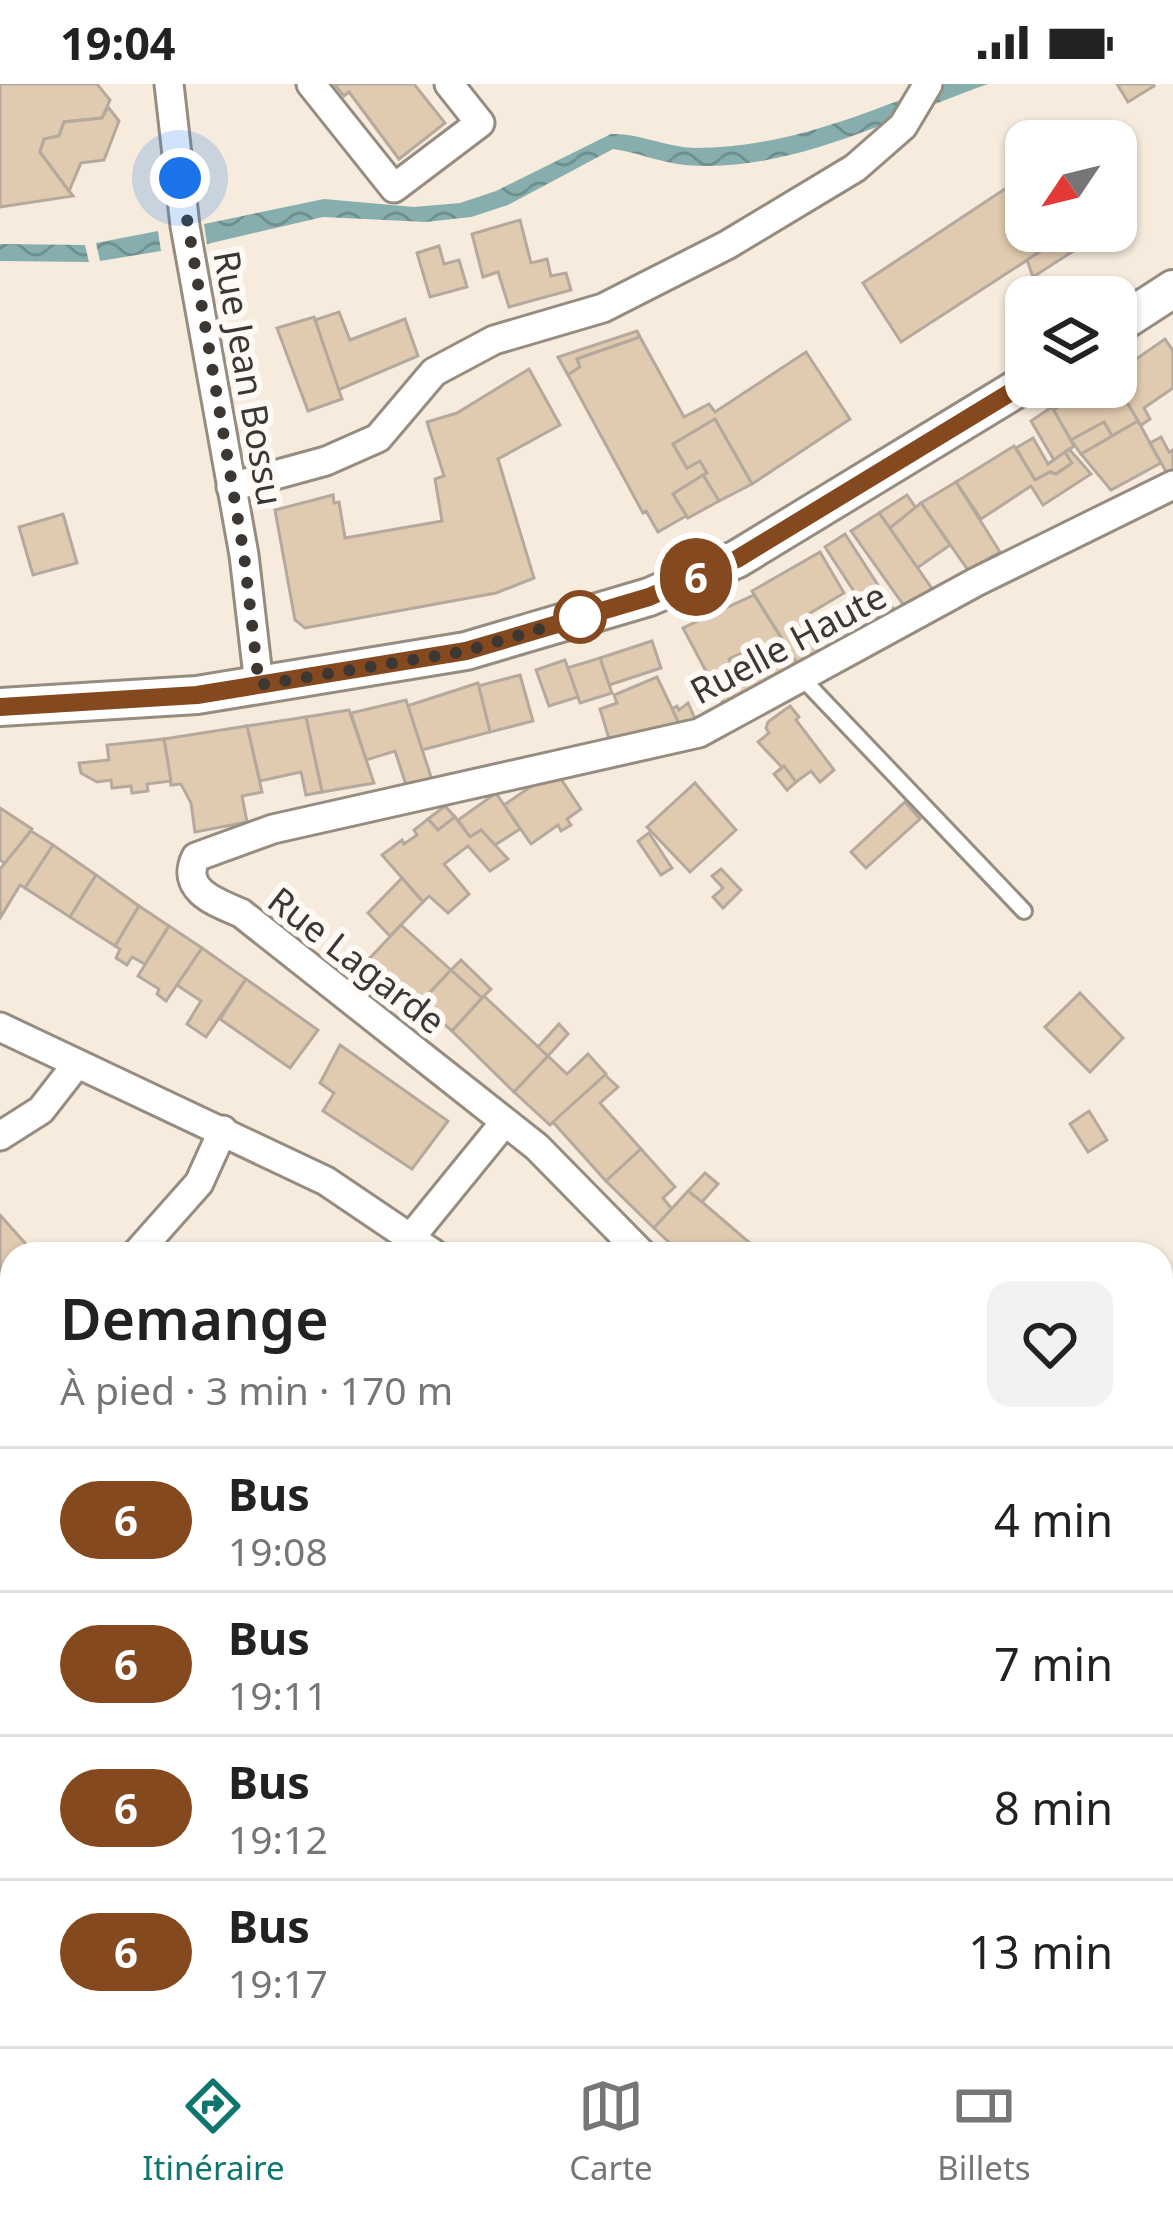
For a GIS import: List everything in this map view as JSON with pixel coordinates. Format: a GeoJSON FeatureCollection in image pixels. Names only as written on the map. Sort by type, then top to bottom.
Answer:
{"type":"FeatureCollection","features":[{"type":"Feature","properties":{"kind":"main road"},"geometry":{"type":"LineString","coordinates":[[1137,313],[1173,290]]}},
{"type":"Feature","properties":{"kind":"main road"},"geometry":{"type":"LineString","coordinates":[[0,707],[197,695],[466,651],[657,594],[737,559],[1005,396]]}},
{"type":"Feature","properties":{"kind":"street","name":"Rue Jean Bossu"},"geometry":{"type":"LineString","coordinates":[[169,84],[185,226],[244,555],[259,685]]}},
{"type":"Feature","properties":{"kind":"street"},"geometry":{"type":"LineString","coordinates":[[311,84],[394,188],[480,122],[449,84]]}},
{"type":"Feature","properties":{"kind":"street"},"geometry":{"type":"LineString","coordinates":[[231,487],[326,461],[378,438],[434,372],[494,340],[603,308],[727,245],[855,168],[903,126],[928,84]]}},
{"type":"Feature","properties":{"kind":"street","name":"Ruelle Haute"},"geometry":{"type":"LineString","coordinates":[[204,851],[273,830],[699,733],[976,582],[1173,485]]}},
{"type":"Feature","properties":{"kind":"street","name":"Rue Lagarde"},"geometry":{"type":"LineString","coordinates":[[204,851],[190,869],[193,885],[209,899],[241,914],[537,1147],[630,1242]]}},
{"type":"Feature","properties":{"kind":"street"},"geometry":{"type":"LineString","coordinates":[[0,1027],[326,1181],[418,1242]]}},
{"type":"Feature","properties":{"kind":"street"},"geometry":{"type":"LineString","coordinates":[[0,1136],[41,1111],[76,1065]]}},
{"type":"Feature","properties":{"kind":"street"},"geometry":{"type":"LineString","coordinates":[[425,1242],[504,1123]]}},
{"type":"Feature","properties":{"kind":"street"},"geometry":{"type":"LineString","coordinates":[[147,1242],[200,1183],[223,1130]]}},
{"type":"Feature","properties":{"kind":"lane"},"geometry":{"type":"LineString","coordinates":[[802,678],[1024,911]]}},
{"type":"Feature","properties":{"kind":"water"},"geometry":{"type":"Polygon","coordinates":[[[941,84],[988,84],[840,140],[763,161],[685,165],[613,149],[508,205],[471,217],[426,222],[323,217],[207,244],[204,224],[324,199],[414,207],[460,203],[496,191],[611,134],[695,148],[727,147],[821,128],[941,84]]]}},
{"type":"Feature","properties":{"kind":"water"},"geometry":{"type":"Polygon","coordinates":[[[158,231],[161,251],[100,261],[96,243],[158,231]]]}},
{"type":"Feature","properties":{"kind":"water"},"geometry":{"type":"Polygon","coordinates":[[[0,244],[85,245],[89,262],[0,261],[0,244]]]}},
{"type":"Feature","properties":{"kind":"building"},"geometry":{"type":"Polygon","coordinates":[[[0,84],[97,84],[110,100],[102,118],[64,122],[59,136],[44,139],[40,152],[73,196],[0,207],[0,84]]]}},
{"type":"Feature","properties":{"kind":"building"},"geometry":{"type":"Polygon","coordinates":[[[334,84],[414,84],[445,123],[399,159],[349,92],[344,96],[334,84]]]}},
{"type":"Feature","properties":{"kind":"building"},"geometry":{"type":"Polygon","coordinates":[[[1117,84],[1153,84],[1154,86],[1128,102],[1117,84]]]}},
{"type":"Feature","properties":{"kind":"building"},"geometry":{"type":"Polygon","coordinates":[[[108,107],[119,121],[104,160],[81,163],[69,191],[40,152],[44,139],[59,136],[64,122],[102,118],[108,107]]]}},
{"type":"Feature","properties":{"kind":"building"},"geometry":{"type":"Polygon","coordinates":[[[1005,189],[1005,252],[1040,252],[901,342],[863,283],[1005,189]]]}},
{"type":"Feature","properties":{"kind":"building"},"geometry":{"type":"Polygon","coordinates":[[[520,220],[531,263],[547,259],[551,276],[566,273],[571,290],[509,307],[498,272],[483,277],[472,234],[520,220]]]}},
{"type":"Feature","properties":{"kind":"building"},"geometry":{"type":"Polygon","coordinates":[[[439,246],[444,264],[459,260],[467,287],[430,297],[417,253],[439,246]]]}},
{"type":"Feature","properties":{"kind":"building"},"geometry":{"type":"Polygon","coordinates":[[[1039,252],[1072,252],[1035,276],[1027,260],[1039,252]]]}},
{"type":"Feature","properties":{"kind":"building"},"geometry":{"type":"Polygon","coordinates":[[[339,312],[350,340],[405,319],[418,356],[338,390],[315,320],[339,312]]]}},
{"type":"Feature","properties":{"kind":"building"},"geometry":{"type":"Polygon","coordinates":[[[314,317],[342,399],[308,411],[277,328],[314,317]]]}},
{"type":"Feature","properties":{"kind":"building"},"geometry":{"type":"Polygon","coordinates":[[[637,331],[640,337],[577,359],[580,367],[568,375],[558,357],[637,331]]]}},
{"type":"Feature","properties":{"kind":"building"},"geometry":{"type":"Polygon","coordinates":[[[640,337],[684,417],[709,404],[715,412],[806,352],[850,419],[752,484],[715,419],[673,444],[687,468],[700,461],[707,473],[673,494],[688,518],[658,532],[568,375],[580,367],[577,359],[640,337]]]}},
{"type":"Feature","properties":{"kind":"building"},"geometry":{"type":"Polygon","coordinates":[[[1165,339],[1173,351],[1173,388],[1144,408],[1150,419],[1140,426],[1130,408],[1137,408],[1137,358],[1165,339]]]}},
{"type":"Feature","properties":{"kind":"building"},"geometry":{"type":"Polygon","coordinates":[[[529,369],[560,425],[498,459],[534,578],[496,593],[305,628],[295,620],[275,510],[333,495],[334,503],[339,502],[345,538],[442,521],[435,479],[444,476],[427,422],[457,413],[529,369]]]}},
{"type":"Feature","properties":{"kind":"building"},"geometry":{"type":"Polygon","coordinates":[[[1053,408],[1074,446],[1054,460],[1031,421],[1053,408]]]}},
{"type":"Feature","properties":{"kind":"building"},"geometry":{"type":"Polygon","coordinates":[[[1130,408],[1138,421],[1112,436],[1104,422],[1071,440],[1053,410],[1130,408]]]}},
{"type":"Feature","properties":{"kind":"building"},"geometry":{"type":"Polygon","coordinates":[[[715,419],[752,484],[719,501],[700,461],[687,468],[673,444],[715,419]]]}},
{"type":"Feature","properties":{"kind":"building"},"geometry":{"type":"Polygon","coordinates":[[[1138,421],[1161,463],[1111,490],[1081,454],[1138,421]]]}},
{"type":"Feature","properties":{"kind":"building"},"geometry":{"type":"Polygon","coordinates":[[[1104,422],[1112,436],[1081,454],[1071,440],[1104,422]]]}},
{"type":"Feature","properties":{"kind":"building"},"geometry":{"type":"Polygon","coordinates":[[[1161,437],[1169,452],[1173,450],[1173,474],[1168,475],[1150,443],[1161,437]]]}},
{"type":"Feature","properties":{"kind":"building"},"geometry":{"type":"Polygon","coordinates":[[[1033,438],[1048,464],[1065,452],[1072,463],[1035,480],[1016,448],[1033,438]]]}},
{"type":"Feature","properties":{"kind":"building"},"geometry":{"type":"Polygon","coordinates":[[[1014,446],[1035,480],[1072,463],[1065,452],[1069,449],[1091,474],[1043,505],[1031,486],[981,519],[956,482],[1014,446]]]}},
{"type":"Feature","properties":{"kind":"building"},"geometry":{"type":"Polygon","coordinates":[[[703,475],[719,501],[688,518],[673,494],[703,475]]]}},
{"type":"Feature","properties":{"kind":"building"},"geometry":{"type":"Polygon","coordinates":[[[956,482],[1000,552],[968,570],[921,503],[956,482]]]}},
{"type":"Feature","properties":{"kind":"building"},"geometry":{"type":"Polygon","coordinates":[[[907,495],[916,508],[890,528],[879,513],[907,495]]]}},
{"type":"Feature","properties":{"kind":"building"},"geometry":{"type":"Polygon","coordinates":[[[921,503],[950,545],[917,568],[890,528],[921,503]]]}},
{"type":"Feature","properties":{"kind":"building"},"geometry":{"type":"Polygon","coordinates":[[[879,513],[933,590],[905,607],[851,531],[879,513]]]}},
{"type":"Feature","properties":{"kind":"building"},"geometry":{"type":"Polygon","coordinates":[[[63,514],[77,563],[33,575],[19,527],[63,514]]]}},
{"type":"Feature","properties":{"kind":"building"},"geometry":{"type":"Polygon","coordinates":[[[845,534],[896,613],[876,625],[825,547],[845,534]]]}},
{"type":"Feature","properties":{"kind":"building"},"geometry":{"type":"Polygon","coordinates":[[[820,552],[844,593],[800,619],[819,650],[799,666],[752,591],[820,552]]]}},
{"type":"Feature","properties":{"kind":"building"},"geometry":{"type":"Polygon","coordinates":[[[754,595],[799,666],[724,705],[683,628],[754,595]],[[748,650],[729,659],[734,669],[753,660],[748,650]]]}},
{"type":"Feature","properties":{"kind":"building"},"geometry":{"type":"Polygon","coordinates":[[[652,641],[661,668],[609,685],[600,658],[652,641]]]}},
{"type":"Feature","properties":{"kind":"building"},"geometry":{"type":"Polygon","coordinates":[[[600,658],[612,693],[580,703],[567,668],[600,658]]]}},
{"type":"Feature","properties":{"kind":"building"},"geometry":{"type":"Polygon","coordinates":[[[565,660],[578,697],[549,706],[536,670],[565,660]]]}},
{"type":"Feature","properties":{"kind":"building"},"geometry":{"type":"Polygon","coordinates":[[[520,675],[533,721],[490,732],[478,686],[520,675]]]}},
{"type":"Feature","properties":{"kind":"building"},"geometry":{"type":"Polygon","coordinates":[[[657,677],[680,725],[610,742],[600,709],[617,703],[614,695],[657,677]]]}},
{"type":"Feature","properties":{"kind":"building"},"geometry":{"type":"Polygon","coordinates":[[[478,683],[490,732],[422,750],[407,706],[478,683]]]}},
{"type":"Feature","properties":{"kind":"building"},"geometry":{"type":"Polygon","coordinates":[[[406,700],[433,783],[407,788],[395,751],[366,760],[351,713],[406,700]]]}},
{"type":"Feature","properties":{"kind":"building"},"geometry":{"type":"Polygon","coordinates":[[[688,703],[695,719],[680,725],[672,709],[688,703]]]}},
{"type":"Feature","properties":{"kind":"building"},"geometry":{"type":"Polygon","coordinates":[[[790,706],[834,770],[820,782],[811,771],[796,782],[758,742],[769,733],[768,722],[790,706]]]}},
{"type":"Feature","properties":{"kind":"building"},"geometry":{"type":"Polygon","coordinates":[[[349,710],[374,783],[322,792],[306,717],[349,710]]]}},
{"type":"Feature","properties":{"kind":"building"},"geometry":{"type":"Polygon","coordinates":[[[306,717],[322,792],[306,795],[301,772],[260,781],[247,726],[306,717]]]}},
{"type":"Feature","properties":{"kind":"building"},"geometry":{"type":"Polygon","coordinates":[[[247,726],[262,792],[242,796],[247,822],[195,832],[191,803],[181,784],[171,785],[164,739],[247,726]]]}},
{"type":"Feature","properties":{"kind":"building"},"geometry":{"type":"Polygon","coordinates":[[[164,739],[171,781],[147,784],[148,791],[112,788],[111,780],[97,782],[81,773],[79,763],[109,760],[107,745],[164,739]]]}},
{"type":"Feature","properties":{"kind":"building"},"geometry":{"type":"Polygon","coordinates":[[[784,766],[796,782],[787,790],[774,774],[784,766]]]}},
{"type":"Feature","properties":{"kind":"building"},"geometry":{"type":"Polygon","coordinates":[[[555,770],[581,809],[567,819],[571,825],[561,831],[558,825],[531,844],[504,805],[555,770]]]}},
{"type":"Feature","properties":{"kind":"building"},"geometry":{"type":"Polygon","coordinates":[[[695,783],[736,830],[690,872],[647,827],[695,783]]]}},
{"type":"Feature","properties":{"kind":"building"},"geometry":{"type":"Polygon","coordinates":[[[496,793],[520,829],[495,845],[481,830],[470,837],[458,820],[496,793]]]}},
{"type":"Feature","properties":{"kind":"building"},"geometry":{"type":"Polygon","coordinates":[[[905,802],[920,819],[866,868],[851,852],[905,802]]]}},
{"type":"Feature","properties":{"kind":"building"},"geometry":{"type":"Polygon","coordinates":[[[445,806],[455,817],[438,830],[428,819],[445,806]]]}},
{"type":"Feature","properties":{"kind":"building"},"geometry":{"type":"Polygon","coordinates":[[[0,808],[32,829],[6,864],[0,860],[0,808]]]}},
{"type":"Feature","properties":{"kind":"building"},"geometry":{"type":"Polygon","coordinates":[[[455,817],[470,837],[481,830],[508,859],[490,871],[468,846],[444,864],[469,894],[448,913],[429,896],[423,902],[382,855],[417,835],[414,830],[428,819],[438,830],[455,817]]]}},
{"type":"Feature","properties":{"kind":"building"},"geometry":{"type":"Polygon","coordinates":[[[31,831],[53,845],[0,918],[0,869],[31,831]]]}},
{"type":"Feature","properties":{"kind":"building"},"geometry":{"type":"Polygon","coordinates":[[[649,833],[672,868],[661,875],[638,841],[649,833]]]}},
{"type":"Feature","properties":{"kind":"building"},"geometry":{"type":"Polygon","coordinates":[[[53,845],[96,875],[70,917],[25,888],[53,845]]]}},
{"type":"Feature","properties":{"kind":"building"},"geometry":{"type":"Polygon","coordinates":[[[721,869],[741,890],[723,908],[713,897],[723,888],[712,876],[721,869]]]}},
{"type":"Feature","properties":{"kind":"building"},"geometry":{"type":"Polygon","coordinates":[[[96,875],[139,906],[115,946],[70,917],[96,875]]]}},
{"type":"Feature","properties":{"kind":"building"},"geometry":{"type":"Polygon","coordinates":[[[402,878],[423,902],[390,936],[368,913],[402,878]]]}},
{"type":"Feature","properties":{"kind":"building"},"geometry":{"type":"Polygon","coordinates":[[[139,906],[169,926],[145,964],[132,957],[127,965],[116,958],[120,949],[115,946],[139,906]]]}},
{"type":"Feature","properties":{"kind":"building"},"geometry":{"type":"Polygon","coordinates":[[[401,925],[451,970],[420,1003],[370,958],[401,925]]]}},
{"type":"Feature","properties":{"kind":"building"},"geometry":{"type":"Polygon","coordinates":[[[169,926],[202,948],[166,1001],[157,994],[159,989],[138,976],[169,926]]]}},
{"type":"Feature","properties":{"kind":"building"},"geometry":{"type":"Polygon","coordinates":[[[202,948],[246,979],[206,1037],[187,1024],[201,1001],[177,985],[202,948]]]}},
{"type":"Feature","properties":{"kind":"building"},"geometry":{"type":"Polygon","coordinates":[[[461,960],[491,989],[482,998],[451,970],[461,960]]]}},
{"type":"Feature","properties":{"kind":"building"},"geometry":{"type":"Polygon","coordinates":[[[451,970],[482,998],[452,1031],[420,1003],[451,970]]]}},
{"type":"Feature","properties":{"kind":"building"},"geometry":{"type":"Polygon","coordinates":[[[246,979],[318,1030],[290,1068],[220,1019],[246,979]]]}},
{"type":"Feature","properties":{"kind":"building"},"geometry":{"type":"Polygon","coordinates":[[[1080,993],[1123,1038],[1090,1072],[1045,1027],[1080,993]]]}},
{"type":"Feature","properties":{"kind":"building"},"geometry":{"type":"Polygon","coordinates":[[[484,996],[548,1056],[514,1092],[452,1031],[484,996]]]}},
{"type":"Feature","properties":{"kind":"building"},"geometry":{"type":"Polygon","coordinates":[[[559,1024],[568,1034],[548,1056],[538,1047],[559,1024]]]}},
{"type":"Feature","properties":{"kind":"building"},"geometry":{"type":"Polygon","coordinates":[[[340,1045],[448,1121],[412,1169],[323,1111],[334,1093],[320,1083],[340,1045]]]}},
{"type":"Feature","properties":{"kind":"building"},"geometry":{"type":"Polygon","coordinates":[[[588,1054],[606,1074],[550,1125],[514,1092],[548,1056],[567,1074],[588,1054]]]}},
{"type":"Feature","properties":{"kind":"building"},"geometry":{"type":"Polygon","coordinates":[[[605,1075],[618,1087],[600,1103],[641,1149],[606,1181],[553,1122],[605,1075]]]}},
{"type":"Feature","properties":{"kind":"building"},"geometry":{"type":"Polygon","coordinates":[[[1089,1111],[1107,1140],[1088,1152],[1070,1124],[1089,1111]]]}},
{"type":"Feature","properties":{"kind":"building"},"geometry":{"type":"Polygon","coordinates":[[[641,1149],[675,1187],[663,1198],[672,1209],[654,1228],[606,1181],[641,1149]]]}},
{"type":"Feature","properties":{"kind":"building"},"geometry":{"type":"Polygon","coordinates":[[[705,1173],[718,1184],[702,1202],[688,1191],[705,1173]]]}},
{"type":"Feature","properties":{"kind":"building"},"geometry":{"type":"Polygon","coordinates":[[[688,1191],[749,1242],[669,1242],[654,1228],[688,1191]]]}},
{"type":"Feature","properties":{"kind":"building"},"geometry":{"type":"Polygon","coordinates":[[[0,1215],[24,1242],[0,1242],[0,1215]]]}},
{"type":"Feature","properties":{"kind":"bus line","name":"6"},"geometry":{"type":"LineString","coordinates":[[0,707],[197,695],[466,651],[649,597],[737,559],[1005,396]]}},
{"type":"Feature","properties":{"kind":"route"},"geometry":{"type":"LineString","coordinates":[[180,178],[244,555],[259,685],[466,651],[580,617]]}}]}
